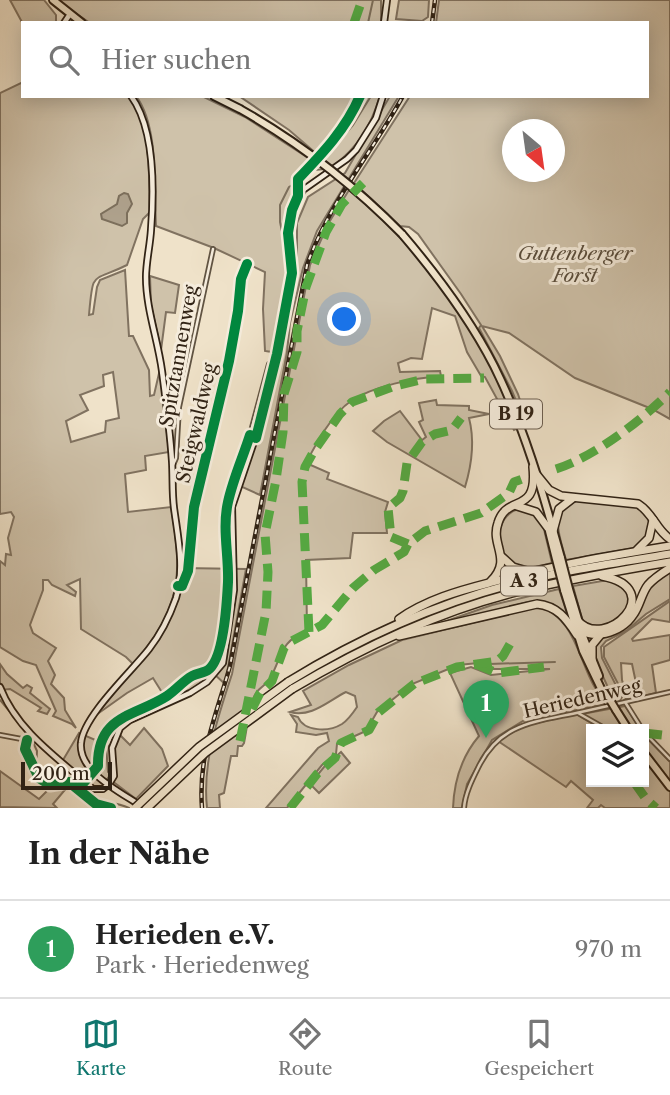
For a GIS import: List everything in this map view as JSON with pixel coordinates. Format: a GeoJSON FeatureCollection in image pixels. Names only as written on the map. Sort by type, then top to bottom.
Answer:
{"type":"FeatureCollection","features":[{"type":"Feature","properties":{"kind":"highway"},"geometry":{"type":"LineString","coordinates":[[535,470],[552,492],[561,496],[632,502],[646,509],[661,532],[670,539]]}},
{"type":"Feature","properties":{"kind":"highway"},"geometry":{"type":"LineString","coordinates":[[531,571],[513,567],[502,556],[497,524],[502,515],[525,501],[532,493],[535,470]]}},
{"type":"Feature","properties":{"kind":"highway"},"geometry":{"type":"LineString","coordinates":[[551,529],[559,509],[575,498]]}},
{"type":"Feature","properties":{"kind":"highway"},"geometry":{"type":"LineString","coordinates":[[513,507],[533,510],[551,529]]}},
{"type":"Feature","properties":{"kind":"highway"},"geometry":{"type":"LineString","coordinates":[[634,552],[649,538],[653,520]]}},
{"type":"Feature","properties":{"kind":"highway","name":"A 3"},"geometry":{"type":"LineString","coordinates":[[384,629],[432,601],[486,584],[531,571],[670,546]]}},
{"type":"Feature","properties":{"kind":"highway","name":"A 3"},"geometry":{"type":"LineString","coordinates":[[135,808],[199,747],[347,648],[384,629],[448,603],[512,584],[670,554]]}},
{"type":"Feature","properties":{"kind":"highway","name":"A 3"},"geometry":{"type":"LineString","coordinates":[[486,584],[498,572],[502,556]]}},
{"type":"Feature","properties":{"kind":"highway","name":"A 3"},"geometry":{"type":"LineString","coordinates":[[146,808],[205,753],[290,685],[387,638],[487,600],[597,575],[670,562]]}},
{"type":"Feature","properties":{"kind":"highway"},"geometry":{"type":"LineString","coordinates":[[575,622],[600,631],[617,629],[635,612],[649,584],[670,568]]}},
{"type":"Feature","properties":{"kind":"highway"},"geometry":{"type":"LineString","coordinates":[[387,638],[437,629],[537,604],[559,612],[579,633],[592,635],[624,619],[630,611],[632,601],[630,592],[622,582],[597,575]]}},
{"type":"Feature","properties":{"kind":"highway"},"geometry":{"type":"LineString","coordinates":[[575,622],[579,633]]}},
{"type":"Feature","properties":{"kind":"highway"},"geometry":{"type":"LineString","coordinates":[[592,661],[592,645],[600,631]]}},
{"type":"Feature","properties":{"kind":"main road"},"geometry":{"type":"LineString","coordinates":[[53,0],[79,21]]}},
{"type":"Feature","properties":{"kind":"main road"},"geometry":{"type":"LineString","coordinates":[[384,21],[387,0]]}},
{"type":"Feature","properties":{"kind":"main road"},"geometry":{"type":"LineString","coordinates":[[65,21],[70,14]]}},
{"type":"Feature","properties":{"kind":"main road"},"geometry":{"type":"LineString","coordinates":[[132,98],[139,107],[148,140],[152,214],[146,277],[162,368],[174,508],[181,549],[175,600],[158,636],[113,691],[82,735],[82,754],[90,768],[146,808]]}},
{"type":"Feature","properties":{"kind":"main road","name":"B 19"},"geometry":{"type":"LineString","coordinates":[[218,98],[299,145],[369,202],[402,234],[448,290],[487,352],[512,405],[535,470],[575,622]]}},
{"type":"Feature","properties":{"kind":"main road"},"geometry":{"type":"LineString","coordinates":[[0,687],[8,705],[34,737],[93,789],[103,789],[114,776],[112,747],[120,728],[130,720],[190,693],[207,681],[223,663],[234,590],[230,540],[232,507],[277,354],[292,273],[288,233],[292,210],[303,190],[356,150],[376,118],[382,98]]}},
{"type":"Feature","properties":{"kind":"main road"},"geometry":{"type":"LineString","coordinates":[[579,633],[608,701]]}},
{"type":"Feature","properties":{"kind":"main road"},"geometry":{"type":"LineString","coordinates":[[579,633],[608,701],[623,724]]}},
{"type":"Feature","properties":{"kind":"main road"},"geometry":{"type":"LineString","coordinates":[[649,761],[670,789]]}},
{"type":"Feature","properties":{"kind":"main road"},"geometry":{"type":"LineString","coordinates":[[649,765],[670,789]]}},
{"type":"Feature","properties":{"kind":"street","name":"Spitztannenweg"},"geometry":{"type":"LineString","coordinates":[[172,468],[176,458],[179,407],[213,249]]}},
{"type":"Feature","properties":{"kind":"street","name":"Steigwaldweg"},"geometry":{"type":"LineString","coordinates":[[178,586],[185,583],[188,571],[194,507],[229,362],[241,279],[247,264]]}},
{"type":"Feature","properties":{"kind":"street"},"geometry":{"type":"LineString","coordinates":[[253,436],[269,364]]}},
{"type":"Feature","properties":{"kind":"street","name":"Heriedenweg"},"geometry":{"type":"LineString","coordinates":[[464,808],[470,784],[486,752],[497,740],[522,725],[670,692]]}},
{"type":"Feature","properties":{"kind":"street"},"geometry":{"type":"LineString","coordinates":[[625,702],[639,724]]}},
{"type":"Feature","properties":{"kind":"street"},"geometry":{"type":"LineString","coordinates":[[578,713],[597,724]]}},
{"type":"Feature","properties":{"kind":"street"},"geometry":{"type":"LineString","coordinates":[[0,735],[27,740],[34,737]]}},
{"type":"Feature","properties":{"kind":"street"},"geometry":{"type":"LineString","coordinates":[[649,737],[670,759]]}},
{"type":"Feature","properties":{"kind":"green space"},"geometry":{"type":"Polygon","coordinates":[[[10,0],[44,0],[56,15],[56,21],[21,21],[10,0]]]}},
{"type":"Feature","properties":{"kind":"green space"},"geometry":{"type":"Polygon","coordinates":[[[56,0],[381,0],[381,21],[87,21],[56,0]]]}},
{"type":"Feature","properties":{"kind":"green space"},"geometry":{"type":"Polygon","coordinates":[[[399,0],[429,0],[428,17],[422,21],[396,19],[399,0]]]}},
{"type":"Feature","properties":{"kind":"green space","name":"Guttenberger Forst"},"geometry":{"type":"Polygon","coordinates":[[[439,0],[670,0],[670,419],[575,378],[509,333],[482,326],[518,394],[526,425],[512,391],[479,328],[481,325],[418,234],[409,227],[400,226],[354,183],[409,98],[649,98],[649,21],[436,21],[439,0]]]}},
{"type":"Feature","properties":{"kind":"green space"},"geometry":{"type":"Polygon","coordinates":[[[21,83],[21,98],[130,98],[137,109],[146,137],[150,212],[143,219],[127,265],[100,277],[93,284],[89,315],[93,314],[100,280],[125,270],[129,336],[133,336],[149,370],[150,396],[154,395],[160,369],[169,452],[145,456],[146,470],[125,474],[128,512],[171,507],[177,572],[169,608],[161,626],[133,664],[81,629],[80,579],[67,585],[76,592],[75,596],[52,585],[48,580],[43,580],[43,590],[30,625],[33,633],[56,648],[48,661],[55,675],[51,684],[64,698],[65,710],[76,728],[53,716],[56,711],[36,665],[23,661],[0,647],[0,561],[5,565],[6,554],[11,555],[8,538],[14,517],[11,512],[0,514],[0,93],[21,83]],[[113,372],[103,375],[104,386],[80,395],[88,410],[66,421],[71,442],[105,432],[106,421],[119,418],[113,372]]]}},
{"type":"Feature","properties":{"kind":"green space"},"geometry":{"type":"Polygon","coordinates":[[[137,98],[206,98],[245,117],[319,165],[298,184],[289,203],[286,226],[286,283],[272,352],[265,351],[265,272],[214,248],[156,226],[152,141],[137,98]]]}},
{"type":"Feature","properties":{"kind":"green space"},"geometry":{"type":"Polygon","coordinates":[[[242,98],[379,98],[362,136],[332,167],[289,130],[242,98]]]}},
{"type":"Feature","properties":{"kind":"green space"},"geometry":{"type":"Polygon","coordinates":[[[389,98],[398,98],[317,231],[303,268],[290,323],[260,495],[240,486],[280,352],[297,266],[297,223],[308,197],[345,173],[389,98]]]}},
{"type":"Feature","properties":{"kind":"green space"},"geometry":{"type":"Polygon","coordinates":[[[349,190],[391,228],[446,293],[490,364],[518,428],[514,430],[485,377],[481,376],[467,352],[455,316],[432,308],[422,359],[411,358],[398,363],[400,372],[440,371],[441,376],[407,381],[371,391],[351,401],[331,421],[306,463],[329,473],[327,479],[388,502],[385,512],[387,533],[353,533],[350,558],[306,560],[307,630],[287,644],[270,679],[256,693],[244,743],[238,746],[237,756],[231,756],[224,793],[219,795],[220,808],[207,808],[209,757],[232,674],[310,265],[328,224],[349,190]]]}},
{"type":"Feature","properties":{"kind":"green space"},"geometry":{"type":"Polygon","coordinates":[[[150,276],[179,285],[175,313],[166,312],[161,350],[151,305],[150,276]]]}},
{"type":"Feature","properties":{"kind":"green space"},"geometry":{"type":"Polygon","coordinates":[[[436,400],[437,405],[469,406],[469,410],[489,414],[469,418],[472,453],[465,487],[387,442],[373,431],[400,411],[422,440],[426,437],[419,422],[423,420],[419,403],[436,400]]]}},
{"type":"Feature","properties":{"kind":"green space"},"geometry":{"type":"Polygon","coordinates":[[[581,500],[635,505],[648,517],[647,535],[634,548],[566,560],[559,532],[559,515],[570,503],[581,500]]]}},
{"type":"Feature","properties":{"kind":"green space"},"geometry":{"type":"Polygon","coordinates":[[[519,509],[535,513],[543,525],[552,563],[522,568],[510,562],[504,555],[499,537],[501,528],[504,519],[519,509]]]}},
{"type":"Feature","properties":{"kind":"green space"},"geometry":{"type":"Polygon","coordinates":[[[182,568],[246,569],[225,684],[213,673],[189,692],[168,702],[153,678],[96,715],[160,638],[177,599],[182,568]]]}},
{"type":"Feature","properties":{"kind":"green space"},"geometry":{"type":"Polygon","coordinates":[[[670,571],[670,599],[601,647],[602,658],[622,697],[615,703],[595,659],[595,643],[598,638],[630,624],[651,585],[670,571]]]}},
{"type":"Feature","properties":{"kind":"green space"},"geometry":{"type":"Polygon","coordinates":[[[608,580],[619,582],[629,595],[628,610],[605,625],[587,624],[582,619],[573,586],[608,580]]]}},
{"type":"Feature","properties":{"kind":"green space"},"geometry":{"type":"Polygon","coordinates":[[[559,589],[567,613],[565,614],[537,601],[528,602],[421,630],[492,605],[559,589]]]}},
{"type":"Feature","properties":{"kind":"green space"},"geometry":{"type":"Polygon","coordinates":[[[670,601],[670,622],[652,619],[632,639],[670,635],[670,660],[652,665],[656,693],[639,697],[632,664],[621,663],[622,680],[628,700],[604,657],[604,647],[670,601]]]}},
{"type":"Feature","properties":{"kind":"green space"},"geometry":{"type":"Polygon","coordinates":[[[538,607],[549,611],[566,626],[606,704],[523,721],[492,740],[467,784],[462,808],[453,808],[460,770],[479,736],[450,673],[471,667],[491,675],[550,669],[491,669],[478,663],[458,665],[412,684],[377,712],[366,731],[337,744],[336,754],[322,765],[287,808],[266,808],[318,748],[329,741],[327,733],[316,735],[296,732],[297,724],[291,715],[298,717],[306,726],[324,729],[342,724],[357,707],[355,696],[346,692],[312,711],[290,712],[311,705],[303,691],[402,640],[538,607]]]}},
{"type":"Feature","properties":{"kind":"green space"},"geometry":{"type":"Polygon","coordinates":[[[0,664],[23,688],[27,685],[32,688],[30,693],[50,709],[47,714],[38,711],[41,708],[10,689],[0,690],[0,664]]]}},
{"type":"Feature","properties":{"kind":"green space"},"geometry":{"type":"Polygon","coordinates":[[[625,706],[637,724],[600,724],[582,714],[625,706]]]}},
{"type":"Feature","properties":{"kind":"green space"},"geometry":{"type":"Polygon","coordinates":[[[576,714],[593,724],[586,724],[586,787],[637,787],[643,796],[645,794],[640,787],[649,787],[649,740],[670,762],[670,808],[605,808],[601,805],[598,808],[587,808],[593,800],[571,781],[566,787],[498,741],[523,726],[576,714]]]}},
{"type":"Feature","properties":{"kind":"green space"},"geometry":{"type":"Polygon","coordinates":[[[144,728],[162,749],[168,766],[136,799],[108,778],[102,786],[94,787],[63,760],[79,733],[114,748],[120,735],[130,745],[144,728]]]}},
{"type":"Feature","properties":{"kind":"green space"},"geometry":{"type":"Polygon","coordinates":[[[341,752],[350,763],[319,793],[310,784],[341,752]]]}},
{"type":"Feature","properties":{"kind":"green space"},"geometry":{"type":"Polygon","coordinates":[[[0,771],[39,799],[51,787],[69,785],[53,804],[57,808],[0,807],[0,771]]]}},
{"type":"Feature","properties":{"kind":"shaded area"},"geometry":{"type":"Polygon","coordinates":[[[128,194],[132,204],[127,213],[127,223],[122,226],[102,219],[101,214],[117,204],[119,196],[128,194]]]}},
{"type":"Feature","properties":{"kind":"waterway"},"geometry":{"type":"LineString","coordinates":[[368,21],[373,0]]}},
{"type":"Feature","properties":{"kind":"waterway"},"geometry":{"type":"LineString","coordinates":[[300,180],[353,125],[370,98]]}},
{"type":"Feature","properties":{"kind":"waterway"},"geometry":{"type":"LineString","coordinates":[[314,170],[325,169]]}},
{"type":"Feature","properties":{"kind":"waterway"},"geometry":{"type":"LineString","coordinates":[[272,364],[287,282],[287,255],[280,222],[280,205],[289,187],[297,182]]}},
{"type":"Feature","properties":{"kind":"waterway"},"geometry":{"type":"LineString","coordinates":[[108,772],[106,745],[110,730],[119,722],[164,701],[192,677],[209,672],[220,654],[230,584],[229,511],[269,377]]}},
{"type":"Feature","properties":{"kind":"waterway"},"geometry":{"type":"LineString","coordinates":[[489,664],[555,662]]}},
{"type":"Feature","properties":{"kind":"waterway"},"geometry":{"type":"LineString","coordinates":[[0,700],[15,718]]}},
{"type":"Feature","properties":{"kind":"waterway"},"geometry":{"type":"LineString","coordinates":[[32,740],[37,751],[36,770],[48,780],[69,778],[79,786]]}},
{"type":"Feature","properties":{"kind":"waterway"},"geometry":{"type":"LineString","coordinates":[[81,787],[99,800],[129,808]]}},
{"type":"Feature","properties":{"kind":"railway"},"geometry":{"type":"LineString","coordinates":[[432,21],[435,0]]}},
{"type":"Feature","properties":{"kind":"railway"},"geometry":{"type":"LineString","coordinates":[[202,808],[205,753],[230,666],[307,265],[327,221],[402,98]]}},
{"type":"Feature","properties":{"kind":"marked path"},"geometry":{"type":"LineString","coordinates":[[355,21],[362,0]]}},
{"type":"Feature","properties":{"kind":"marked path"},"geometry":{"type":"LineString","coordinates":[[240,741],[266,612],[268,572],[265,534],[283,432],[284,394],[297,352],[297,331],[306,287],[326,232],[342,204],[363,183]]}},
{"type":"Feature","properties":{"kind":"marked path"},"geometry":{"type":"LineString","coordinates":[[309,632],[302,482],[305,467],[314,451],[340,414],[352,402],[395,386],[424,379],[484,378]]}},
{"type":"Feature","properties":{"kind":"marked path"},"geometry":{"type":"LineString","coordinates":[[556,469],[586,456],[617,436],[670,392]]}},
{"type":"Feature","properties":{"kind":"marked path"},"geometry":{"type":"LineString","coordinates":[[408,544],[391,537],[388,508],[400,498],[407,463],[422,442],[435,434],[452,430],[461,418]]}},
{"type":"Feature","properties":{"kind":"marked path"},"geometry":{"type":"LineString","coordinates":[[252,709],[260,693],[272,681],[284,648],[322,625],[353,588],[374,570],[404,552],[408,544],[425,531],[481,513],[509,493],[514,482],[525,478]]}},
{"type":"Feature","properties":{"kind":"marked path"},"geometry":{"type":"LineString","coordinates":[[290,808],[317,774],[335,758],[341,743],[369,730],[379,712],[414,684],[457,667],[497,661],[514,637]]}},
{"type":"Feature","properties":{"kind":"marked path"},"geometry":{"type":"LineString","coordinates":[[476,664],[497,673],[544,667]]}},
{"type":"Feature","properties":{"kind":"marked path"},"geometry":{"type":"LineString","coordinates":[[649,734],[670,736]]}},
{"type":"Feature","properties":{"kind":"marked path"},"geometry":{"type":"LineString","coordinates":[[638,787],[656,808]]}},
{"type":"Feature","properties":{"kind":"cycle path"},"geometry":{"type":"LineString","coordinates":[[79,788],[98,766],[99,749],[111,727],[130,714],[167,696],[192,676],[208,670],[218,654],[228,591],[226,512],[250,435],[256,438],[277,354],[292,273],[288,233],[292,210],[298,196],[298,179],[341,130],[359,98]]}},
{"type":"Feature","properties":{"kind":"cycle path"},"geometry":{"type":"LineString","coordinates":[[178,586],[182,586],[188,571],[194,507],[229,361],[241,279],[247,264]]}},
{"type":"Feature","properties":{"kind":"cycle path"},"geometry":{"type":"LineString","coordinates":[[27,740],[25,749],[39,778],[50,785],[69,782],[96,804],[111,808]]}},
{"type":"Feature","properties":{"kind":"place","name":"Herieden e.V."},"geometry":{"type":"Point","coordinates":[486,738]}}]}
